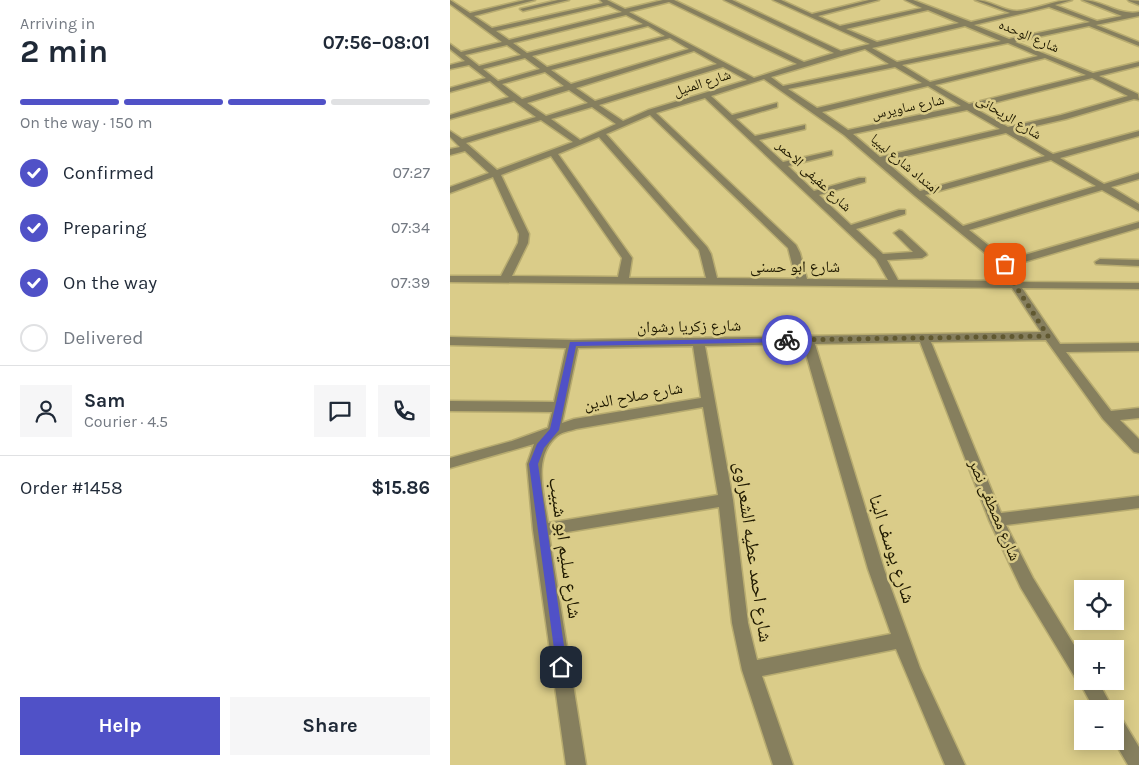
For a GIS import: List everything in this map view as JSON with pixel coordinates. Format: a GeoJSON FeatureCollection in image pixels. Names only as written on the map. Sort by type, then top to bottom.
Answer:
{"type":"FeatureCollection","features":[{"type":"Feature","properties":{"kind":"street"},"geometry":{"type":"LineString","coordinates":[[469,14],[532,0]]}},
{"type":"Feature","properties":{"kind":"street"},"geometry":{"type":"LineString","coordinates":[[516,11],[566,0]]}},
{"type":"Feature","properties":{"kind":"street"},"geometry":{"type":"LineString","coordinates":[[460,54],[670,0],[802,64]]}},
{"type":"Feature","properties":{"kind":"street"},"geometry":{"type":"LineString","coordinates":[[727,0],[840,53]]}},
{"type":"Feature","properties":{"kind":"street"},"geometry":{"type":"LineString","coordinates":[[779,1],[794,0]]}},
{"type":"Feature","properties":{"kind":"street"},"geometry":{"type":"LineString","coordinates":[[811,16],[876,0]]}},
{"type":"Feature","properties":{"kind":"street","name":"شارع الوحده"},"geometry":{"type":"LineString","coordinates":[[911,0],[1091,75],[1137,97]]}},
{"type":"Feature","properties":{"kind":"street"},"geometry":{"type":"LineString","coordinates":[[983,0],[1016,13]]}},
{"type":"Feature","properties":{"kind":"street"},"geometry":{"type":"LineString","coordinates":[[1041,0],[1139,44]]}},
{"type":"Feature","properties":{"kind":"street","name":"شارع المنيل"},"geometry":{"type":"LineString","coordinates":[[450,190],[553,153],[651,112],[802,64],[876,44],[1069,0]]}},
{"type":"Feature","properties":{"kind":"street"},"geometry":{"type":"LineString","coordinates":[[1085,0],[1139,22]]}},
{"type":"Feature","properties":{"kind":"street"},"geometry":{"type":"LineString","coordinates":[[1131,0],[1139,3]]}},
{"type":"Feature","properties":{"kind":"street"},"geometry":{"type":"LineString","coordinates":[[450,1],[623,124]]}},
{"type":"Feature","properties":{"kind":"street"},"geometry":{"type":"LineString","coordinates":[[779,1],[876,44]]}},
{"type":"Feature","properties":{"kind":"street"},"geometry":{"type":"LineString","coordinates":[[491,30],[606,2],[753,80]]}},
{"type":"Feature","properties":{"kind":"street"},"geometry":{"type":"LineString","coordinates":[[840,28],[930,8]]}},
{"type":"Feature","properties":{"kind":"street"},"geometry":{"type":"LineString","coordinates":[[782,88],[1012,42],[1139,14]]}},
{"type":"Feature","properties":{"kind":"street"},"geometry":{"type":"LineString","coordinates":[[478,68],[648,24]]}},
{"type":"Feature","properties":{"kind":"street"},"geometry":{"type":"LineString","coordinates":[[450,90],[546,70],[671,36]]}},
{"type":"Feature","properties":{"kind":"street","name":"شارع الريحانى"},"geometry":{"type":"LineString","coordinates":[[866,47],[1139,208]]}},
{"type":"Feature","properties":{"kind":"street"},"geometry":{"type":"LineString","coordinates":[[451,48],[518,100],[578,143]]}},
{"type":"Feature","properties":{"kind":"street"},"geometry":{"type":"LineString","coordinates":[[450,117],[570,86],[695,49]]}},
{"type":"Feature","properties":{"kind":"street"},"geometry":{"type":"LineString","coordinates":[[815,111],[1046,56]]}},
{"type":"Feature","properties":{"kind":"street"},"geometry":{"type":"LineString","coordinates":[[450,68],[470,62]]}},
{"type":"Feature","properties":{"kind":"street"},"geometry":{"type":"LineString","coordinates":[[450,152],[463,145],[544,118],[724,64]]}},
{"type":"Feature","properties":{"kind":"street","name":"شارع ساويرس"},"geometry":{"type":"LineString","coordinates":[[847,133],[968,107],[1139,64]]}},
{"type":"Feature","properties":{"kind":"street","name":"امتداد شارع ليبيا"},"geometry":{"type":"LineString","coordinates":[[765,76],[847,133],[918,194],[1005,264],[1015,285],[1048,336],[1108,416],[1139,448]]}},
{"type":"Feature","properties":{"kind":"street","name":"شارع عفيفى الاحمر"},"geometry":{"type":"LineString","coordinates":[[706,95],[880,257],[895,284]]}},
{"type":"Feature","properties":{"kind":"street"},"geometry":{"type":"LineString","coordinates":[[880,160],[1063,117],[1137,97]]}},
{"type":"Feature","properties":{"kind":"street"},"geometry":{"type":"LineString","coordinates":[[730,118],[774,105]]}},
{"type":"Feature","properties":{"kind":"street"},"geometry":{"type":"LineString","coordinates":[[651,112],[792,247],[802,282]]}},
{"type":"Feature","properties":{"kind":"street"},"geometry":{"type":"LineString","coordinates":[[754,139],[802,127]]}},
{"type":"Feature","properties":{"kind":"street"},"geometry":{"type":"LineString","coordinates":[[450,132],[496,174],[524,234],[523,244],[505,279]]}},
{"type":"Feature","properties":{"kind":"street"},"geometry":{"type":"LineString","coordinates":[[918,194],[1139,133]]}},
{"type":"Feature","properties":{"kind":"street"},"geometry":{"type":"LineString","coordinates":[[601,134],[706,254],[712,282]]}},
{"type":"Feature","properties":{"kind":"street"},"geometry":{"type":"LineString","coordinates":[[553,153],[627,258],[623,281]]}},
{"type":"Feature","properties":{"kind":"street"},"geometry":{"type":"LineString","coordinates":[[782,165],[829,153]]}},
{"type":"Feature","properties":{"kind":"street"},"geometry":{"type":"LineString","coordinates":[[962,229],[1139,176]]}},
{"type":"Feature","properties":{"kind":"street"},"geometry":{"type":"LineString","coordinates":[[814,194],[862,180]]}},
{"type":"Feature","properties":{"kind":"street"},"geometry":{"type":"LineString","coordinates":[[850,228],[902,212]]}},
{"type":"Feature","properties":{"kind":"street"},"geometry":{"type":"LineString","coordinates":[[1005,264],[1139,225]]}},
{"type":"Feature","properties":{"kind":"street"},"geometry":{"type":"LineString","coordinates":[[880,257],[922,255],[899,233]]}},
{"type":"Feature","properties":{"kind":"street"},"geometry":{"type":"LineString","coordinates":[[1100,262],[1139,262]]}},
{"type":"Feature","properties":{"kind":"street","name":"شارع ابو حسنى"},"geometry":{"type":"LineString","coordinates":[[450,278],[1139,286]]}},
{"type":"Feature","properties":{"kind":"street","name":"شارع زكريا رشوان"},"geometry":{"type":"LineString","coordinates":[[450,341],[573,344],[1048,336]]}},
{"type":"Feature","properties":{"kind":"street","name":"شارع مصطفى نصر"},"geometry":{"type":"LineString","coordinates":[[924,338],[996,520],[1028,583],[1074,660]]}},
{"type":"Feature","properties":{"kind":"street","name":"شارع يوسف البنا"},"geometry":{"type":"LineString","coordinates":[[808,340],[876,569],[912,670],[955,765]]}},
{"type":"Feature","properties":{"kind":"street","name":"شارع احمد عطيه الشعراوى"},"geometry":{"type":"LineString","coordinates":[[698,342],[726,500],[740,623],[752,670],[783,765]]}},
{"type":"Feature","properties":{"kind":"street","name":"شارع سليم ابو شبيب"},"geometry":{"type":"LineString","coordinates":[[573,344],[554,430],[540,446],[534,464],[541,530],[576,765]]}},
{"type":"Feature","properties":{"kind":"street"},"geometry":{"type":"LineString","coordinates":[[1057,348],[1139,347]]}},
{"type":"Feature","properties":{"kind":"street","name":"شارع صلاح الدين"},"geometry":{"type":"LineString","coordinates":[[450,463],[514,446],[554,430],[597,419],[708,401]]}},
{"type":"Feature","properties":{"kind":"street"},"geometry":{"type":"LineString","coordinates":[[450,406],[558,407]]}},
{"type":"Feature","properties":{"kind":"street"},"geometry":{"type":"LineString","coordinates":[[1108,416],[1139,413]]}},
{"type":"Feature","properties":{"kind":"street"},"geometry":{"type":"LineString","coordinates":[[541,530],[726,500]]}},
{"type":"Feature","properties":{"kind":"street"},"geometry":{"type":"LineString","coordinates":[[996,520],[1139,502]]}},
{"type":"Feature","properties":{"kind":"street"},"geometry":{"type":"LineString","coordinates":[[752,670],[902,640]]}},
{"type":"Feature","properties":{"kind":"street"},"geometry":{"type":"LineString","coordinates":[[1124,741],[1139,765]]}},
{"type":"Feature","properties":{"kind":"way so far"},"geometry":{"type":"LineString","coordinates":[[787,340],[1048,336],[1015,285],[1005,264]]}},
{"type":"Feature","properties":{"kind":"route"},"geometry":{"type":"LineString","coordinates":[[561,667],[541,530],[534,464],[540,446],[554,430],[573,344],[787,340]]}}]}
